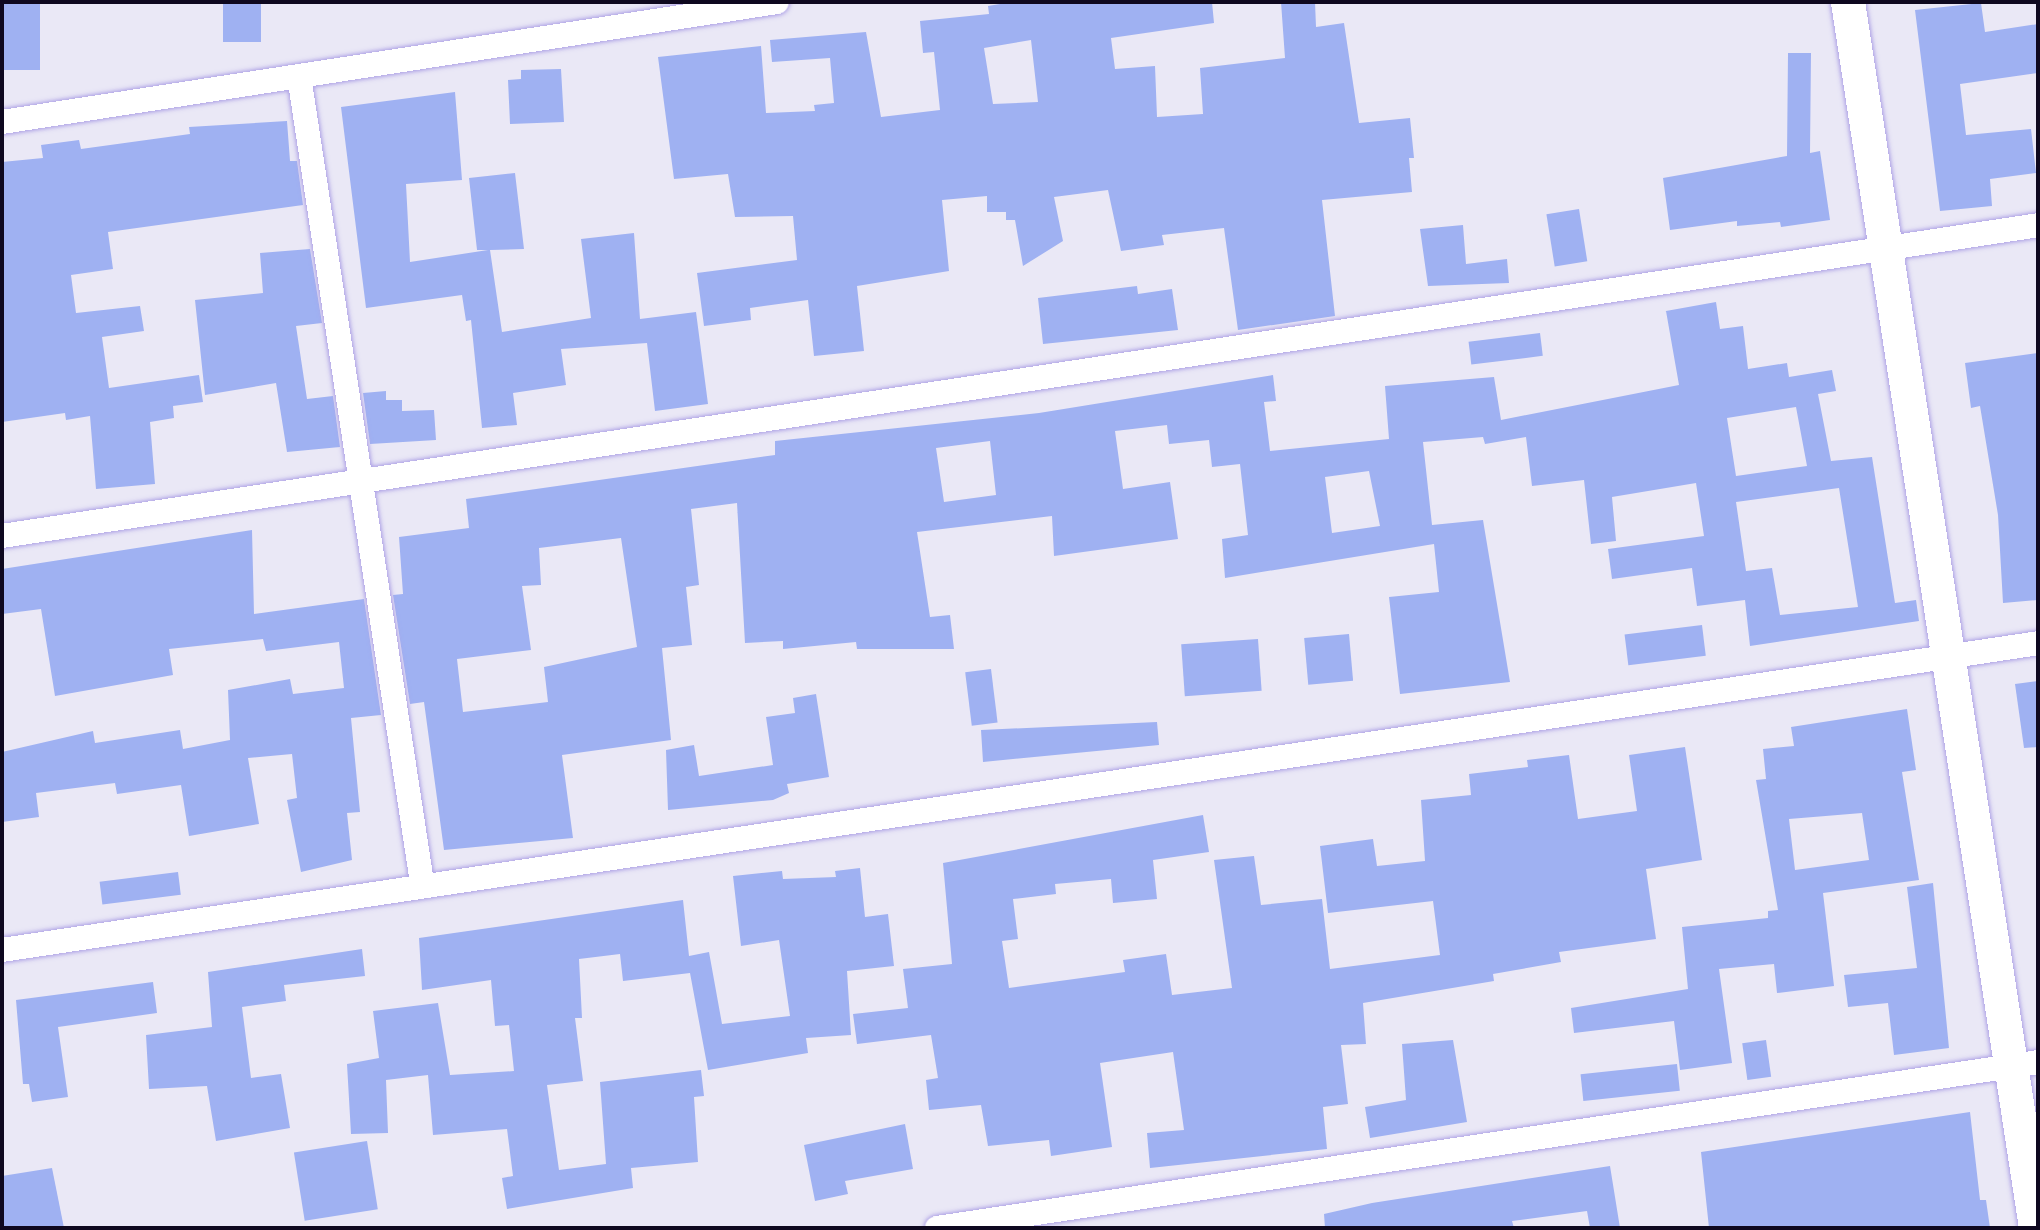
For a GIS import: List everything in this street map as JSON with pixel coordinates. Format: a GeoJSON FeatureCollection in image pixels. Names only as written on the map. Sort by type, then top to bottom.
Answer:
{"type":"FeatureCollection","features":[{"type":"Feature","properties":{"kind":"main road"},"geometry":{"type":"LineString","coordinates":[[1848,2],[1888,250],[1947,657],[2024,1064],[2036,1228]]}},
{"type":"Feature","properties":{"kind":"street"},"geometry":{"type":"LineString","coordinates":[[2,122],[777,2]]}},
{"type":"Feature","properties":{"kind":"street"},"geometry":{"type":"LineString","coordinates":[[299,76],[422,883]]}},
{"type":"Feature","properties":{"kind":"street"},"geometry":{"type":"LineString","coordinates":[[2,536],[2038,225]]}},
{"type":"Feature","properties":{"kind":"street"},"geometry":{"type":"LineString","coordinates":[[2,950],[422,883],[2038,643]]}},
{"type":"Feature","properties":{"kind":"street"},"geometry":{"type":"LineString","coordinates":[[937,1228],[2024,1064]]}},
{"type":"Feature","properties":{"kind":"building"},"geometry":{"type":"Polygon","coordinates":[[[2,2],[40,2],[40,70],[2,70],[2,2]]]}},
{"type":"Feature","properties":{"kind":"building"},"geometry":{"type":"Polygon","coordinates":[[[223,2],[261,2],[261,42],[223,42],[223,2]]]}},
{"type":"Feature","properties":{"kind":"building"},"geometry":{"type":"Polygon","coordinates":[[[1012,2],[1212,2],[1214,23],[1111,38],[1115,69],[1155,66],[1157,117],[1203,114],[1200,68],[1285,58],[1281,2],[1315,2],[1316,27],[1344,23],[1359,123],[1410,118],[1414,158],[1409,158],[1412,192],[1322,200],[1335,316],[1238,330],[1224,228],[1162,235],[1164,245],[1121,251],[1108,190],[1054,197],[1063,241],[1023,266],[1015,220],[1006,220],[1006,212],[987,212],[987,196],[942,200],[949,271],[857,286],[864,351],[814,356],[808,300],[750,308],[751,320],[704,326],[697,273],[797,260],[793,216],[735,217],[728,174],[674,179],[658,57],[761,46],[766,113],[815,111],[814,105],[834,103],[830,58],[772,62],[770,40],[866,32],[881,117],[940,110],[934,52],[923,53],[920,21],[989,14],[988,6],[1012,2]],[[1031,40],[984,48],[993,104],[1038,102],[1031,40]]]}},
{"type":"Feature","properties":{"kind":"building"},"geometry":{"type":"Polygon","coordinates":[[[1981,3],[1985,32],[2038,24],[2038,73],[1960,84],[1966,135],[2031,129],[2036,173],[1990,179],[1992,206],[1940,211],[1915,10],[1981,3]]]}},
{"type":"Feature","properties":{"kind":"building"},"geometry":{"type":"Polygon","coordinates":[[[1788,53],[1811,53],[1810,153],[1820,151],[1830,220],[1781,227],[1780,222],[1737,226],[1737,221],[1670,230],[1663,178],[1787,156],[1788,53]]]}},
{"type":"Feature","properties":{"kind":"building"},"geometry":{"type":"Polygon","coordinates":[[[561,69],[564,122],[510,124],[508,80],[521,79],[521,70],[561,69]]]}},
{"type":"Feature","properties":{"kind":"building"},"geometry":{"type":"Polygon","coordinates":[[[455,92],[462,180],[406,184],[410,262],[488,250],[477,250],[469,178],[515,173],[524,249],[490,250],[502,332],[591,318],[581,239],[634,233],[640,319],[696,312],[708,404],[655,411],[647,343],[561,349],[566,385],[513,393],[517,425],[482,428],[471,320],[466,321],[462,295],[366,308],[341,107],[455,92]]]}},
{"type":"Feature","properties":{"kind":"building"},"geometry":{"type":"Polygon","coordinates":[[[287,121],[290,161],[297,161],[303,205],[108,232],[113,269],[71,275],[76,313],[140,306],[144,331],[102,337],[109,388],[199,375],[203,402],[173,406],[174,418],[150,422],[155,484],[96,489],[90,416],[66,420],[65,413],[2,422],[2,162],[43,158],[41,145],[79,140],[81,149],[190,134],[189,127],[287,121]]]}},
{"type":"Feature","properties":{"kind":"building"},"geometry":{"type":"Polygon","coordinates":[[[1579,209],[1587,261],[1555,267],[1546,214],[1579,209]]]}},
{"type":"Feature","properties":{"kind":"building"},"geometry":{"type":"Polygon","coordinates":[[[1463,225],[1466,264],[1507,259],[1509,283],[1428,286],[1420,229],[1463,225]]]}},
{"type":"Feature","properties":{"kind":"building"},"geometry":{"type":"Polygon","coordinates":[[[310,249],[322,323],[296,326],[307,399],[333,396],[340,447],[287,452],[276,383],[205,395],[195,300],[263,293],[260,253],[310,249]]]}},
{"type":"Feature","properties":{"kind":"building"},"geometry":{"type":"Polygon","coordinates":[[[1137,286],[1138,294],[1172,289],[1178,330],[1043,344],[1038,298],[1137,286]]]}},
{"type":"Feature","properties":{"kind":"building"},"geometry":{"type":"Polygon","coordinates":[[[1716,302],[1720,329],[1743,326],[1748,369],[1787,363],[1789,377],[1832,370],[1836,391],[1818,394],[1831,461],[1872,457],[1895,603],[1916,600],[1919,621],[1750,646],[1745,600],[1697,606],[1692,568],[1612,579],[1608,549],[1704,536],[1696,483],[1612,497],[1616,541],[1591,544],[1584,480],[1532,486],[1526,437],[1485,444],[1483,437],[1423,442],[1432,525],[1483,520],[1510,682],[1400,694],[1389,597],[1439,592],[1434,544],[1225,578],[1222,539],[1248,535],[1240,464],[1212,467],[1209,440],[1169,444],[1167,425],[1115,431],[1123,489],[1170,482],[1178,539],[1054,556],[1052,516],[917,532],[930,617],[950,615],[954,649],[857,649],[856,642],[783,649],[783,641],[745,643],[737,503],[691,509],[699,585],[686,587],[692,645],[662,648],[671,740],[562,755],[573,838],[444,850],[424,702],[410,704],[393,595],[403,594],[399,537],[469,528],[466,499],[775,455],[775,441],[1039,413],[1273,375],[1276,401],[1264,402],[1270,451],[1389,439],[1385,386],[1494,377],[1501,420],[1679,385],[1666,311],[1716,302]],[[1796,407],[1727,418],[1736,476],[1807,466],[1796,407]],[[990,441],[936,448],[944,502],[996,495],[990,441]],[[1369,471],[1325,477],[1332,533],[1380,526],[1369,471]],[[1839,488],[1736,502],[1746,571],[1772,568],[1780,615],[1858,607],[1839,488]],[[621,538],[539,548],[541,585],[522,586],[531,650],[457,659],[463,712],[548,702],[544,667],[637,647],[621,538]]]}},
{"type":"Feature","properties":{"kind":"building"},"geometry":{"type":"Polygon","coordinates":[[[1540,333],[1543,356],[1471,365],[1469,342],[1540,333]]]}},
{"type":"Feature","properties":{"kind":"building"},"geometry":{"type":"Polygon","coordinates":[[[2038,353],[2038,600],[2003,603],[1998,515],[1980,406],[1971,408],[1965,363],[2038,353]]]}},
{"type":"Feature","properties":{"kind":"building"},"geometry":{"type":"Polygon","coordinates":[[[386,391],[386,400],[402,400],[402,411],[434,410],[436,440],[370,444],[363,393],[386,391]]]}},
{"type":"Feature","properties":{"kind":"building"},"geometry":{"type":"Polygon","coordinates":[[[252,530],[254,614],[364,599],[381,715],[351,718],[360,812],[347,813],[352,860],[301,872],[287,800],[297,798],[292,754],[248,758],[259,824],[189,836],[181,785],[117,794],[115,783],[36,793],[39,817],[2,822],[2,752],[93,731],[95,743],[180,730],[183,749],[230,740],[228,690],[290,679],[293,694],[344,688],[339,642],[266,651],[263,639],[169,649],[173,675],[55,696],[41,609],[2,614],[2,569],[252,530]]]}},
{"type":"Feature","properties":{"kind":"building"},"geometry":{"type":"Polygon","coordinates":[[[1702,625],[1706,656],[1628,665],[1625,635],[1702,625]]]}},
{"type":"Feature","properties":{"kind":"building"},"geometry":{"type":"Polygon","coordinates":[[[1349,634],[1353,681],[1308,685],[1304,638],[1349,634]]]}},
{"type":"Feature","properties":{"kind":"building"},"geometry":{"type":"Polygon","coordinates":[[[1258,639],[1262,691],[1185,696],[1181,644],[1258,639]]]}},
{"type":"Feature","properties":{"kind":"building"},"geometry":{"type":"Polygon","coordinates":[[[991,669],[998,723],[972,726],[965,672],[991,669]]]}},
{"type":"Feature","properties":{"kind":"building"},"geometry":{"type":"Polygon","coordinates":[[[2038,681],[2038,747],[2024,748],[2015,684],[2038,681]]]}},
{"type":"Feature","properties":{"kind":"building"},"geometry":{"type":"Polygon","coordinates":[[[816,694],[829,777],[787,784],[789,793],[773,800],[668,810],[666,750],[694,745],[699,776],[773,765],[766,717],[795,713],[793,698],[816,694]]]}},
{"type":"Feature","properties":{"kind":"building"},"geometry":{"type":"Polygon","coordinates":[[[1907,709],[1916,770],[1902,772],[1919,880],[1823,893],[1834,986],[1777,993],[1774,964],[1719,969],[1732,1063],[1680,1070],[1674,1021],[1574,1033],[1571,1008],[1688,989],[1682,927],[1768,918],[1768,911],[1778,910],[1756,780],[1766,779],[1763,749],[1794,746],[1791,727],[1907,709]],[[1862,813],[1789,819],[1795,870],[1869,860],[1862,813]]]}},
{"type":"Feature","properties":{"kind":"building"},"geometry":{"type":"Polygon","coordinates":[[[1157,722],[1159,745],[983,762],[981,730],[1157,722]]]}},
{"type":"Feature","properties":{"kind":"building"},"geometry":{"type":"Polygon","coordinates":[[[1685,747],[1702,860],[1646,869],[1656,939],[1559,952],[1561,962],[1493,974],[1494,981],[1363,1003],[1366,1044],[1341,1045],[1348,1104],[1323,1107],[1327,1149],[1150,1168],[1147,1133],[1184,1130],[1173,1052],[1100,1063],[1112,1147],[1051,1156],[1049,1140],[988,1146],[981,1105],[929,1110],[926,1080],[938,1078],[931,1035],[857,1044],[853,1014],[908,1008],[903,969],[952,964],[943,863],[1203,815],[1209,852],[1153,860],[1157,899],[1113,903],[1111,879],[1055,884],[1056,894],[1013,899],[1018,939],[1002,941],[1009,988],[1125,972],[1123,960],[1166,954],[1172,995],[1232,988],[1214,860],[1254,856],[1261,905],[1322,899],[1330,969],[1440,955],[1433,901],[1328,913],[1320,846],[1373,839],[1377,866],[1425,861],[1421,800],[1471,795],[1469,774],[1528,767],[1527,760],[1569,755],[1578,819],[1637,811],[1629,755],[1685,747]]]}},
{"type":"Feature","properties":{"kind":"building"},"geometry":{"type":"Polygon","coordinates":[[[860,868],[865,917],[888,914],[894,966],[847,971],[851,1035],[806,1038],[808,1053],[708,1070],[690,973],[623,981],[620,954],[579,959],[582,1018],[575,1018],[583,1081],[547,1085],[559,1170],[606,1164],[600,1082],[701,1070],[704,1096],[694,1097],[698,1162],[631,1168],[633,1188],[507,1209],[502,1178],[513,1176],[507,1129],[433,1135],[428,1075],[386,1080],[388,1133],[351,1134],[347,1064],[379,1058],[373,1011],[438,1003],[450,1075],[514,1071],[509,1025],[495,1026],[491,980],[422,990],[419,938],[683,900],[689,956],[709,952],[722,1024],[790,1016],[779,940],[741,946],[733,876],[782,871],[783,879],[836,877],[835,871],[860,868]]]}},
{"type":"Feature","properties":{"kind":"building"},"geometry":{"type":"Polygon","coordinates":[[[178,872],[181,895],[102,904],[100,882],[178,872]]]}},
{"type":"Feature","properties":{"kind":"building"},"geometry":{"type":"Polygon","coordinates":[[[1933,883],[1949,1048],[1894,1055],[1888,1003],[1848,1007],[1844,975],[1917,968],[1907,887],[1933,883]]]}},
{"type":"Feature","properties":{"kind":"building"},"geometry":{"type":"Polygon","coordinates":[[[362,949],[365,976],[284,985],[286,1001],[242,1007],[251,1078],[281,1074],[290,1128],[216,1141],[207,1086],[149,1089],[146,1035],[212,1027],[208,972],[362,949]]]}},
{"type":"Feature","properties":{"kind":"building"},"geometry":{"type":"Polygon","coordinates":[[[153,982],[157,1013],[58,1027],[68,1097],[32,1102],[29,1084],[23,1084],[16,1000],[153,982]]]}},
{"type":"Feature","properties":{"kind":"building"},"geometry":{"type":"Polygon","coordinates":[[[1453,1040],[1467,1122],[1370,1138],[1365,1107],[1406,1100],[1402,1044],[1453,1040]]]}},
{"type":"Feature","properties":{"kind":"building"},"geometry":{"type":"Polygon","coordinates":[[[1766,1040],[1771,1077],[1747,1080],[1742,1043],[1766,1040]]]}},
{"type":"Feature","properties":{"kind":"building"},"geometry":{"type":"Polygon","coordinates":[[[1677,1064],[1680,1091],[1583,1101],[1581,1074],[1677,1064]]]}},
{"type":"Feature","properties":{"kind":"building"},"geometry":{"type":"Polygon","coordinates":[[[1970,1112],[1980,1200],[1986,1200],[1990,1228],[1709,1228],[1701,1152],[1970,1112]]]}},
{"type":"Feature","properties":{"kind":"building"},"geometry":{"type":"Polygon","coordinates":[[[905,1124],[913,1169],[845,1181],[848,1194],[815,1201],[804,1145],[905,1124]]]}},
{"type":"Feature","properties":{"kind":"building"},"geometry":{"type":"Polygon","coordinates":[[[367,1141],[378,1209],[305,1221],[294,1153],[367,1141]]]}},
{"type":"Feature","properties":{"kind":"building"},"geometry":{"type":"Polygon","coordinates":[[[1610,1166],[1620,1228],[1590,1228],[1587,1211],[1512,1221],[1514,1228],[1325,1228],[1324,1214],[1372,1203],[1610,1166]]]}},
{"type":"Feature","properties":{"kind":"building"},"geometry":{"type":"Polygon","coordinates":[[[52,1168],[64,1228],[2,1228],[2,1176],[52,1168]]]}}]}
